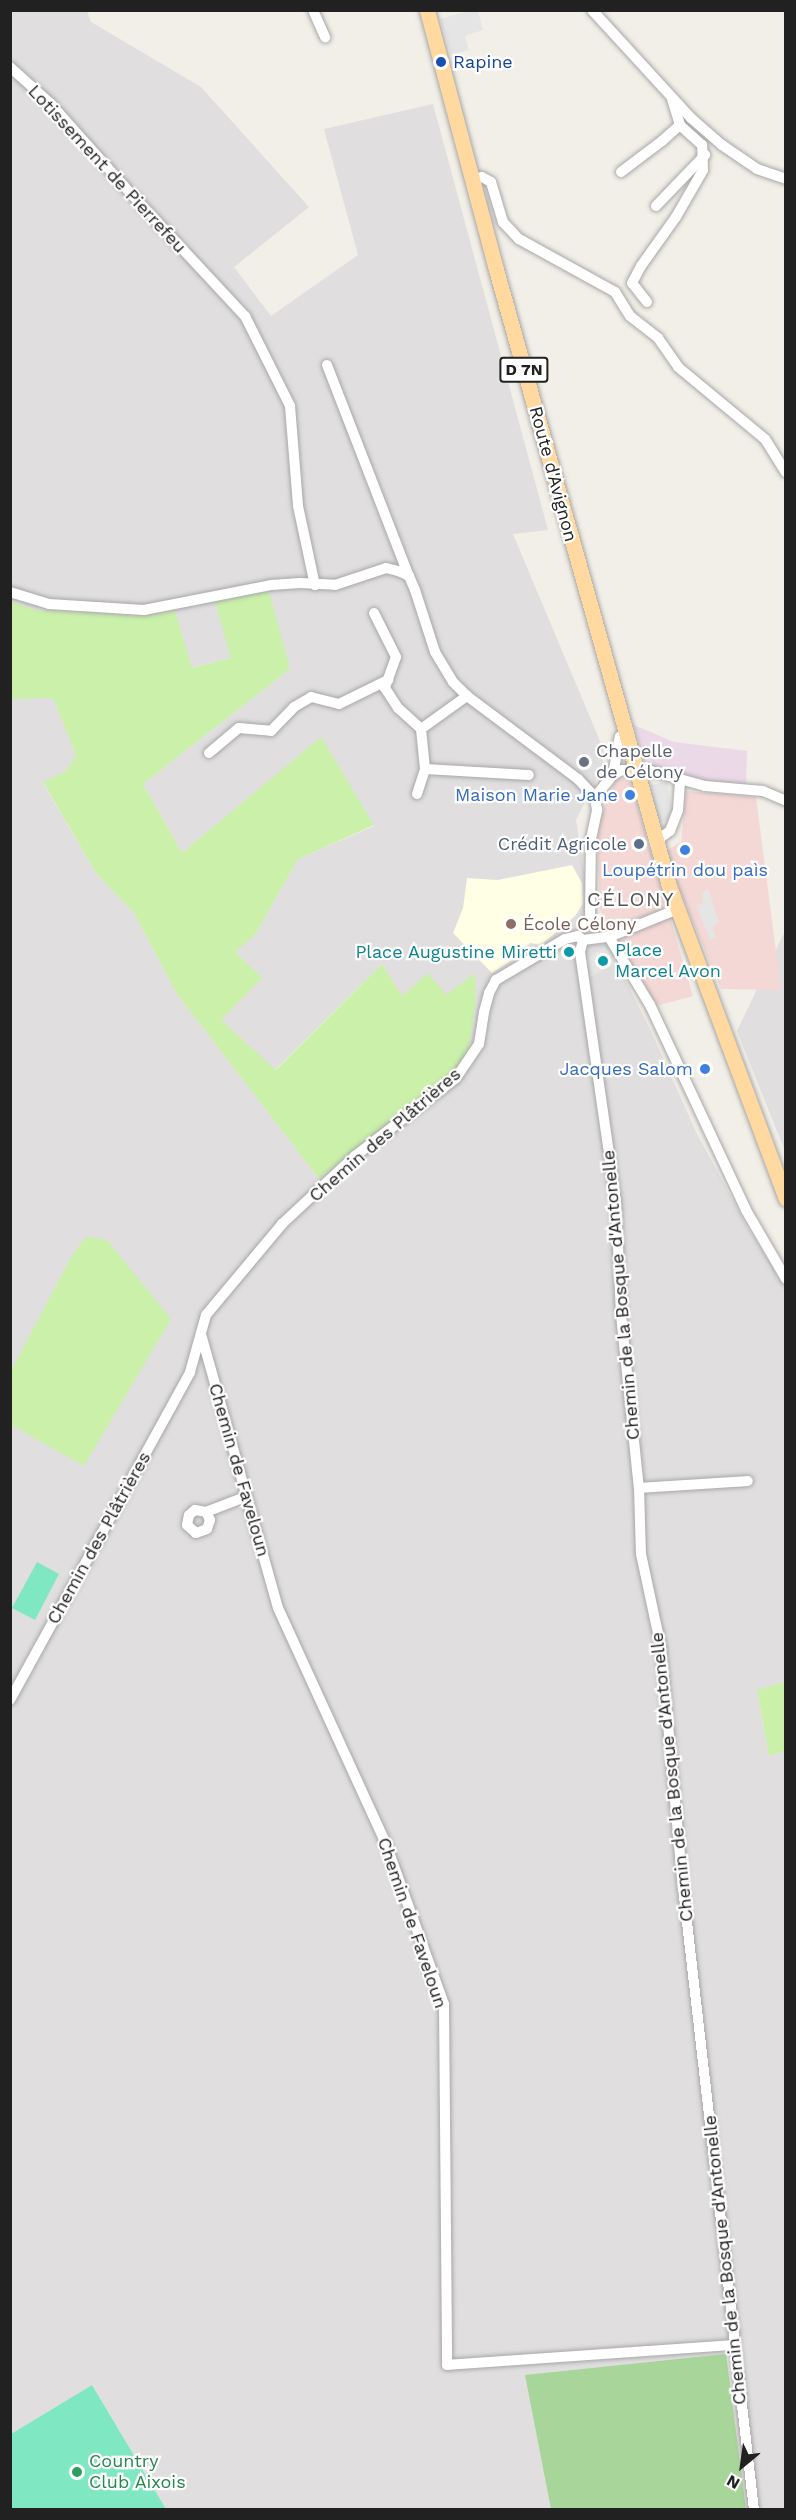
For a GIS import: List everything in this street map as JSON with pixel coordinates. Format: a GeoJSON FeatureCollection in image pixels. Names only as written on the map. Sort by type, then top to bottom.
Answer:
{"type":"FeatureCollection","features":[{"type":"Feature","properties":{"kind":"main road","name":"Route d'Avignon"},"geometry":{"type":"LineString","coordinates":[[422,10],[455,119]]}},
{"type":"Feature","properties":{"kind":"main road","name":"Route d'Avignon"},"geometry":{"type":"LineString","coordinates":[[427,10],[634,770],[675,910]]}},
{"type":"Feature","properties":{"kind":"main road","name":"Route d'Avignon"},"geometry":{"type":"LineString","coordinates":[[594,620],[620,736],[634,770],[656,869],[675,910],[786,1199]]}},
{"type":"Feature","properties":{"kind":"street"},"geometry":{"type":"LineString","coordinates":[[314,10],[325,37]]}},
{"type":"Feature","properties":{"kind":"street"},"geometry":{"type":"LineString","coordinates":[[592,10],[691,118],[757,169],[786,179]]}},
{"type":"Feature","properties":{"kind":"street","name":"Lotissement de Pierrefeu"},"geometry":{"type":"LineString","coordinates":[[10,67],[50,103],[203,272],[245,315],[290,406],[298,506],[315,585]]}},
{"type":"Feature","properties":{"kind":"street"},"geometry":{"type":"LineString","coordinates":[[647,302],[632,283],[641,266],[676,218],[701,174],[705,155],[702,145],[680,125],[671,94]]}},
{"type":"Feature","properties":{"kind":"street"},"geometry":{"type":"LineString","coordinates":[[621,172],[680,125]]}},
{"type":"Feature","properties":{"kind":"street"},"geometry":{"type":"LineString","coordinates":[[656,206],[705,155]]}},
{"type":"Feature","properties":{"kind":"street"},"geometry":{"type":"LineString","coordinates":[[472,180],[482,177],[491,182],[503,222],[519,239],[615,292],[630,316],[658,338],[678,367],[765,439],[786,472]]}},
{"type":"Feature","properties":{"kind":"street"},"geometry":{"type":"LineString","coordinates":[[327,365],[421,605],[435,652],[453,682],[466,696],[534,745],[595,796],[597,810],[591,839],[590,917],[586,925],[578,929],[584,938],[609,937],[675,910]]}},
{"type":"Feature","properties":{"kind":"street"},"geometry":{"type":"LineString","coordinates":[[10,592],[49,604],[144,610],[271,585],[300,583],[335,585],[386,568],[409,576]]}},
{"type":"Feature","properties":{"kind":"street"},"geometry":{"type":"LineString","coordinates":[[374,613],[396,657],[385,688],[398,708],[421,729],[425,770],[417,794]]}},
{"type":"Feature","properties":{"kind":"street"},"geometry":{"type":"LineString","coordinates":[[209,753],[239,728],[271,731],[294,707],[311,697],[339,704],[388,680]]}},
{"type":"Feature","properties":{"kind":"street"},"geometry":{"type":"LineString","coordinates":[[421,729],[466,696]]}},
{"type":"Feature","properties":{"kind":"street"},"geometry":{"type":"LineString","coordinates":[[613,775],[620,736]]}},
{"type":"Feature","properties":{"kind":"street"},"geometry":{"type":"LineString","coordinates":[[425,770],[529,775]]}},
{"type":"Feature","properties":{"kind":"street"},"geometry":{"type":"LineString","coordinates":[[595,796],[613,775],[622,770],[634,770],[705,786],[763,791],[786,801]]}},
{"type":"Feature","properties":{"kind":"street"},"geometry":{"type":"LineString","coordinates":[[656,841],[670,831],[678,810],[680,780]]}},
{"type":"Feature","properties":{"kind":"street"},"geometry":{"type":"LineString","coordinates":[[609,937],[650,1005],[746,1210],[786,1279]]}},
{"type":"Feature","properties":{"kind":"street","name":"Chemin des Plâtrières"},"geometry":{"type":"LineString","coordinates":[[10,1700],[190,1372],[206,1315],[282,1224],[355,1156],[456,1078],[479,1044],[483,1012],[496,980],[564,939],[584,938]]}},
{"type":"Feature","properties":{"kind":"street","name":"Chemin de la Bosque d'Antonelle"},"geometry":{"type":"LineString","coordinates":[[584,938],[580,952],[616,1201],[621,1316],[639,1488],[641,1554],[661,1647],[683,1887],[754,2510]]}},
{"type":"Feature","properties":{"kind":"street","name":"Chemin de Faveloun"},"geometry":{"type":"LineString","coordinates":[[201,1334],[278,1608],[386,1844],[444,2004],[447,2365],[734,2345]]}},
{"type":"Feature","properties":{"kind":"street"},"geometry":{"type":"LineString","coordinates":[[639,1488],[748,1481]]}},
{"type":"Feature","properties":{"kind":"street"},"geometry":{"type":"LineString","coordinates":[[206,1512],[245,1497]]}},
{"type":"Feature","properties":{"kind":"shaded area"},"geometry":{"type":"Polygon","coordinates":[[[11,11],[87,11],[91,22],[201,87],[309,207],[234,267],[271,316],[358,255],[324,129],[433,104],[548,530],[513,534],[605,753],[599,774],[576,820],[590,909],[650,1029],[696,1132],[748,1228],[785,1286],[785,1682],[757,1690],[769,1756],[786,1751],[785,2509],[166,2509],[92,2385],[11,2434],[11,1425],[84,1465],[71,1257],[11,1373],[11,699],[53,697],[76,755],[66,771],[43,783],[96,873],[134,913],[177,994],[319,1179],[454,1072],[468,1055],[476,1000],[446,995],[402,997],[382,964],[275,1070],[220,1020],[234,952],[255,935],[298,859],[374,826],[321,738],[182,853],[143,784],[290,669],[231,658],[191,668],[175,611],[144,616],[36,610],[11,601],[11,11]]]}},
{"type":"Feature","properties":{"kind":"shaded area"},"geometry":{"type":"Polygon","coordinates":[[[468,11],[478,11],[483,30],[465,36],[469,50],[451,55],[440,19],[468,11]]]}},
{"type":"Feature","properties":{"kind":"shaded area"},"geometry":{"type":"Polygon","coordinates":[[[634,725],[674,742],[747,751],[746,785],[688,778],[646,767],[634,725]]]}},
{"type":"Feature","properties":{"kind":"shaded area"},"geometry":{"type":"Polygon","coordinates":[[[629,778],[693,996],[656,1006],[600,910],[597,826],[616,779],[629,778]]]}},
{"type":"Feature","properties":{"kind":"shaded area"},"geometry":{"type":"Polygon","coordinates":[[[667,782],[674,819],[657,822],[650,785],[667,782]]]}},
{"type":"Feature","properties":{"kind":"shaded area"},"geometry":{"type":"Polygon","coordinates":[[[686,791],[756,797],[781,990],[721,989],[664,852],[681,842],[686,791]]]}},
{"type":"Feature","properties":{"kind":"shaded area","name":"École Célony"},"geometry":{"type":"Polygon","coordinates":[[[572,865],[582,883],[583,904],[575,916],[541,945],[530,943],[515,958],[492,973],[453,933],[463,908],[467,878],[498,880],[572,865]]]}},
{"type":"Feature","properties":{"kind":"shaded area"},"geometry":{"type":"Polygon","coordinates":[[[708,888],[719,922],[712,927],[716,938],[710,940],[696,905],[703,904],[702,893],[708,888]]]}},
{"type":"Feature","properties":{"kind":"shaded area"},"geometry":{"type":"Polygon","coordinates":[[[785,931],[785,1151],[737,1031],[785,931]]]}},
{"type":"Feature","properties":{"kind":"shaded area"},"geometry":{"type":"Polygon","coordinates":[[[604,948],[609,951],[617,963],[590,977],[586,958],[604,948]]]}},
{"type":"Feature","properties":{"kind":"green space"},"geometry":{"type":"Polygon","coordinates":[[[269,591],[290,669],[143,784],[182,853],[321,737],[374,825],[298,859],[255,935],[235,952],[262,978],[221,1020],[276,1070],[382,964],[402,996],[428,973],[446,995],[475,973],[476,1000],[468,1055],[454,1072],[319,1179],[177,994],[134,913],[96,873],[43,782],[66,771],[76,755],[53,698],[11,699],[10,601],[36,610],[144,616],[175,611],[192,668],[231,658],[215,601],[269,591]]]}},
{"type":"Feature","properties":{"kind":"green space"},"geometry":{"type":"Polygon","coordinates":[[[86,1237],[107,1240],[171,1319],[84,1466],[11,1425],[10,1373],[71,1257],[86,1237]]]}},
{"type":"Feature","properties":{"kind":"green space"},"geometry":{"type":"Polygon","coordinates":[[[37,1562],[59,1574],[35,1620],[12,1608],[37,1562]]]}},
{"type":"Feature","properties":{"kind":"green space"},"geometry":{"type":"Polygon","coordinates":[[[785,1682],[785,1751],[769,1756],[757,1690],[785,1682]]]}},
{"type":"Feature","properties":{"kind":"green space"},"geometry":{"type":"Polygon","coordinates":[[[726,2354],[746,2509],[551,2509],[525,2375],[726,2354]]]}},
{"type":"Feature","properties":{"kind":"green space","name":"Country Club Aixois"},"geometry":{"type":"Polygon","coordinates":[[[92,2385],[166,2509],[11,2509],[11,2434],[92,2385]]]}},
{"type":"Feature","properties":{"kind":"place","name":"Rapine"},"geometry":{"type":"Point","coordinates":[441,62]}},
{"type":"Feature","properties":{"kind":"place","name":"Chapelle de Célony"},"geometry":{"type":"Point","coordinates":[584,762]}},
{"type":"Feature","properties":{"kind":"place","name":"Maison Marie Jane"},"geometry":{"type":"Point","coordinates":[630,795]}},
{"type":"Feature","properties":{"kind":"place","name":"Crédit Agricole"},"geometry":{"type":"Point","coordinates":[639,844]}},
{"type":"Feature","properties":{"kind":"place","name":"Loupétrin dou paìs"},"geometry":{"type":"Point","coordinates":[685,850]}},
{"type":"Feature","properties":{"kind":"place","name":"École Célony"},"geometry":{"type":"Point","coordinates":[511,924]}},
{"type":"Feature","properties":{"kind":"place","name":"Place Augustine Miretti"},"geometry":{"type":"Point","coordinates":[569,952]}},
{"type":"Feature","properties":{"kind":"place","name":"Place Marcel Avon"},"geometry":{"type":"Point","coordinates":[603,961]}},
{"type":"Feature","properties":{"kind":"place","name":"Jacques Salom"},"geometry":{"type":"Point","coordinates":[705,1069]}},
{"type":"Feature","properties":{"kind":"place","name":"Country Club Aixois"},"geometry":{"type":"Point","coordinates":[77,2472]}},
{"type":"Feature","properties":{"kind":"district","name":"CÉLONY"},"geometry":{"type":"Point","coordinates":[631,899]}}]}
